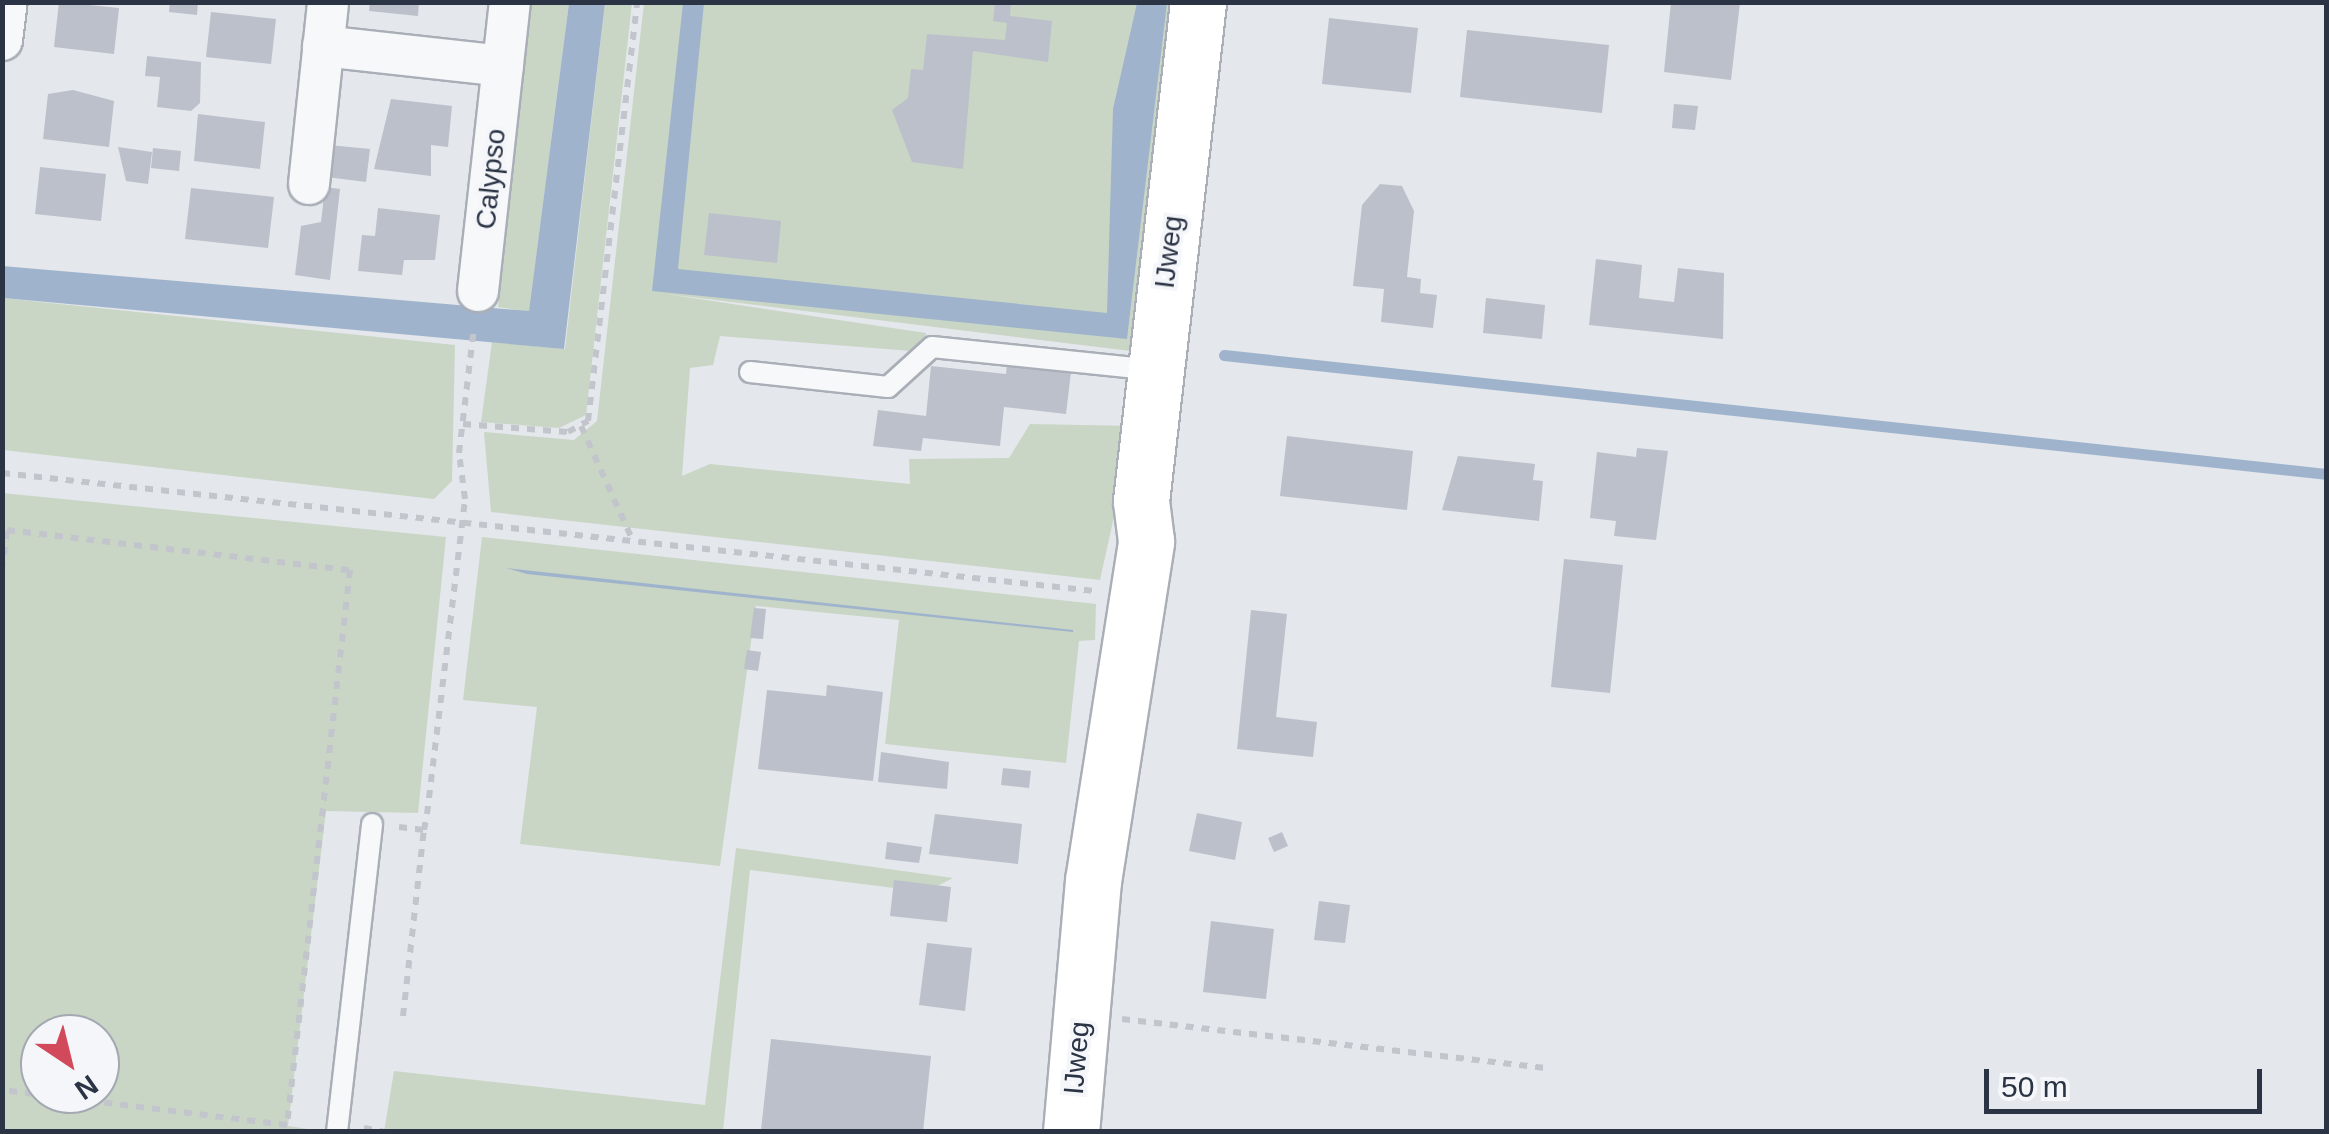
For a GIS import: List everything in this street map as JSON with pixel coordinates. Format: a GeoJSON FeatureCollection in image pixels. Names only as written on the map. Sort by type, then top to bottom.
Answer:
{"type":"FeatureCollection","features":[{"type":"Feature","properties":{"kind":"street"},"geometry":{"type":"LineString","coordinates":[[2,40],[6,2]]}},
{"type":"Feature","properties":{"kind":"street"},"geometry":{"type":"LineString","coordinates":[[308,184],[328,2]]}},
{"type":"Feature","properties":{"kind":"street","name":"Calypso"},"geometry":{"type":"LineString","coordinates":[[478,291],[510,2]]}},
{"type":"Feature","properties":{"kind":"street","name":"IJweg"},"geometry":{"type":"LineString","coordinates":[[1119,687],[1110,593],[1141,500],[1198,2]]}},
{"type":"Feature","properties":{"kind":"street"},"geometry":{"type":"LineString","coordinates":[[323,46],[503,66]]}},
{"type":"Feature","properties":{"kind":"street","name":"IJweg"},"geometry":{"type":"LineString","coordinates":[[1071,1132],[1119,687],[1146,541],[1141,500]]}},
{"type":"Feature","properties":{"kind":"lane"},"geometry":{"type":"LineString","coordinates":[[750,372],[888,388],[932,347],[1156,370]]}},
{"type":"Feature","properties":{"kind":"lane"},"geometry":{"type":"LineString","coordinates":[[337,1132],[372,824]]}},
{"type":"Feature","properties":{"kind":"path"},"geometry":{"type":"LineString","coordinates":[[581,426],[592,411],[637,2]]}},
{"type":"Feature","properties":{"kind":"path"},"geometry":{"type":"LineString","coordinates":[[403,1016],[460,524],[463,424],[478,291]]}},
{"type":"Feature","properties":{"kind":"path"},"geometry":{"type":"LineString","coordinates":[[463,424],[581,426]]}},
{"type":"Feature","properties":{"kind":"path"},"geometry":{"type":"LineString","coordinates":[[581,426],[633,541]]}},
{"type":"Feature","properties":{"kind":"path"},"geometry":{"type":"LineString","coordinates":[[2,473],[1110,593]]}},
{"type":"Feature","properties":{"kind":"path"},"geometry":{"type":"LineString","coordinates":[[2,571],[6,530],[350,570],[287,1125],[2,1090]]}},
{"type":"Feature","properties":{"kind":"path"},"geometry":{"type":"LineString","coordinates":[[372,824],[424,830]]}},
{"type":"Feature","properties":{"kind":"path"},"geometry":{"type":"LineString","coordinates":[[1081,1016],[1543,1068]]}},
{"type":"Feature","properties":{"kind":"green space"},"geometry":{"type":"Polygon","coordinates":[[[528,3],[569,3],[529,312],[498,307],[528,3]]]}},
{"type":"Feature","properties":{"kind":"green space"},"geometry":{"type":"Polygon","coordinates":[[[605,3],[632,3],[586,415],[559,428],[481,422],[492,342],[565,349],[605,3]]]}},
{"type":"Feature","properties":{"kind":"green space"},"geometry":{"type":"Polygon","coordinates":[[[644,3],[1177,3],[1139,352],[666,294],[926,333],[924,352],[720,336],[713,365],[690,368],[682,476],[710,464],[910,484],[909,459],[1009,458],[1030,424],[1134,426],[1100,580],[491,512],[484,432],[574,440],[597,421],[644,3]]]}},
{"type":"Feature","properties":{"kind":"green space"},"geometry":{"type":"Polygon","coordinates":[[[2,298],[455,345],[452,481],[434,499],[3,450],[2,298]]]}},
{"type":"Feature","properties":{"kind":"green space"},"geometry":{"type":"Polygon","coordinates":[[[2,493],[446,537],[418,813],[326,811],[288,1126],[321,1131],[3,1131],[2,493]]]}},
{"type":"Feature","properties":{"kind":"green space"},"geometry":{"type":"Polygon","coordinates":[[[482,537],[1096,604],[1095,640],[1079,641],[1066,763],[885,744],[899,620],[756,606],[720,866],[520,844],[537,707],[463,700],[482,537]]]}},
{"type":"Feature","properties":{"kind":"green space"},"geometry":{"type":"Polygon","coordinates":[[[736,848],[953,878],[926,892],[750,870],[723,1131],[384,1132],[394,1071],[705,1105],[736,848]]]}},
{"type":"Feature","properties":{"kind":"water"},"geometry":{"type":"Polygon","coordinates":[[[569,3],[605,3],[564,349],[3,298],[2,266],[529,311],[569,3]]]}},
{"type":"Feature","properties":{"kind":"water"},"geometry":{"type":"Polygon","coordinates":[[[683,3],[704,3],[678,269],[1107,313],[1113,109],[1137,3],[1167,3],[1127,339],[652,291],[683,3]]]}},
{"type":"Feature","properties":{"kind":"water"},"geometry":{"type":"Polygon","coordinates":[[[506,568],[1073,630],[1073,632],[527,574],[506,568]]]}},
{"type":"Feature","properties":{"kind":"building"},"geometry":{"type":"Polygon","coordinates":[[[59,2],[119,8],[114,54],[54,47],[59,2]]]}},
{"type":"Feature","properties":{"kind":"building"},"geometry":{"type":"Polygon","coordinates":[[[170,2],[198,2],[197,15],[169,12],[170,2]]]}},
{"type":"Feature","properties":{"kind":"building"},"geometry":{"type":"Polygon","coordinates":[[[370,2],[419,2],[418,16],[369,11],[370,2]]]}},
{"type":"Feature","properties":{"kind":"building"},"geometry":{"type":"Polygon","coordinates":[[[995,2],[1011,2],[1010,16],[1052,21],[1048,62],[973,51],[963,169],[912,162],[892,110],[908,98],[911,69],[923,70],[927,34],[1005,40],[1007,23],[993,21],[995,2]]]}},
{"type":"Feature","properties":{"kind":"building"},"geometry":{"type":"Polygon","coordinates":[[[1671,2],[1740,2],[1731,80],[1664,72],[1671,2]]]}},
{"type":"Feature","properties":{"kind":"building"},"geometry":{"type":"Polygon","coordinates":[[[211,12],[276,19],[271,64],[206,57],[211,12]]]}},
{"type":"Feature","properties":{"kind":"building"},"geometry":{"type":"Polygon","coordinates":[[[1329,18],[1418,28],[1411,93],[1322,84],[1329,18]]]}},
{"type":"Feature","properties":{"kind":"building"},"geometry":{"type":"Polygon","coordinates":[[[1467,30],[1609,45],[1602,113],[1460,97],[1467,30]]]}},
{"type":"Feature","properties":{"kind":"building"},"geometry":{"type":"Polygon","coordinates":[[[147,56],[201,62],[200,103],[191,111],[157,107],[160,77],[145,76],[147,56]]]}},
{"type":"Feature","properties":{"kind":"building"},"geometry":{"type":"Polygon","coordinates":[[[73,90],[114,101],[109,147],[43,139],[48,94],[73,90]]]}},
{"type":"Feature","properties":{"kind":"building"},"geometry":{"type":"Polygon","coordinates":[[[391,99],[452,106],[448,147],[431,145],[431,176],[374,169],[391,99]]]}},
{"type":"Feature","properties":{"kind":"building"},"geometry":{"type":"Polygon","coordinates":[[[1674,104],[1698,106],[1695,130],[1672,128],[1674,104]]]}},
{"type":"Feature","properties":{"kind":"building"},"geometry":{"type":"Polygon","coordinates":[[[198,114],[265,122],[260,169],[194,161],[198,114]]]}},
{"type":"Feature","properties":{"kind":"building"},"geometry":{"type":"Polygon","coordinates":[[[329,145],[370,149],[366,182],[326,177],[329,145]]]}},
{"type":"Feature","properties":{"kind":"building"},"geometry":{"type":"Polygon","coordinates":[[[118,147],[152,152],[148,184],[126,181],[118,147]]]}},
{"type":"Feature","properties":{"kind":"building"},"geometry":{"type":"Polygon","coordinates":[[[153,148],[181,151],[179,171],[151,168],[153,148]]]}},
{"type":"Feature","properties":{"kind":"building"},"geometry":{"type":"Polygon","coordinates":[[[40,167],[106,174],[101,221],[35,214],[40,167]]]}},
{"type":"Feature","properties":{"kind":"building"},"geometry":{"type":"Polygon","coordinates":[[[1380,184],[1402,186],[1414,211],[1407,277],[1421,279],[1420,293],[1437,295],[1433,328],[1381,322],[1384,289],[1353,286],[1362,205],[1380,184]]]}},
{"type":"Feature","properties":{"kind":"building"},"geometry":{"type":"Polygon","coordinates":[[[325,187],[340,189],[330,280],[295,275],[301,226],[321,222],[325,187]]]}},
{"type":"Feature","properties":{"kind":"building"},"geometry":{"type":"Polygon","coordinates":[[[191,188],[274,197],[268,248],[185,239],[191,188]]]}},
{"type":"Feature","properties":{"kind":"building"},"geometry":{"type":"Polygon","coordinates":[[[378,208],[440,215],[435,260],[404,260],[402,275],[358,271],[362,235],[375,236],[378,208]]]}},
{"type":"Feature","properties":{"kind":"building"},"geometry":{"type":"Polygon","coordinates":[[[709,213],[781,221],[777,263],[704,255],[709,213]]]}},
{"type":"Feature","properties":{"kind":"building"},"geometry":{"type":"Polygon","coordinates":[[[1596,259],[1642,265],[1639,298],[1674,302],[1678,268],[1724,273],[1723,339],[1589,325],[1596,259]]]}},
{"type":"Feature","properties":{"kind":"building"},"geometry":{"type":"Polygon","coordinates":[[[1486,298],[1545,305],[1542,339],[1483,333],[1486,298]]]}},
{"type":"Feature","properties":{"kind":"building"},"geometry":{"type":"Polygon","coordinates":[[[1007,364],[1071,372],[1066,414],[1004,407],[1000,446],[923,438],[921,451],[873,446],[878,410],[926,416],[931,366],[1006,374],[1007,364]]]}},
{"type":"Feature","properties":{"kind":"building"},"geometry":{"type":"Polygon","coordinates":[[[1287,436],[1413,451],[1407,510],[1280,496],[1287,436]]]}},
{"type":"Feature","properties":{"kind":"building"},"geometry":{"type":"Polygon","coordinates":[[[1637,448],[1668,451],[1656,540],[1614,536],[1616,521],[1590,518],[1597,452],[1636,457],[1637,448]]]}},
{"type":"Feature","properties":{"kind":"building"},"geometry":{"type":"Polygon","coordinates":[[[1458,456],[1535,464],[1533,480],[1543,481],[1539,521],[1442,510],[1458,456]]]}},
{"type":"Feature","properties":{"kind":"building"},"geometry":{"type":"Polygon","coordinates":[[[1564,559],[1623,565],[1610,693],[1551,687],[1564,559]]]}},
{"type":"Feature","properties":{"kind":"building"},"geometry":{"type":"Polygon","coordinates":[[[754,608],[766,609],[763,639],[750,638],[754,608]]]}},
{"type":"Feature","properties":{"kind":"building"},"geometry":{"type":"Polygon","coordinates":[[[1251,610],[1287,614],[1276,717],[1317,722],[1313,757],[1237,749],[1251,610]]]}},
{"type":"Feature","properties":{"kind":"building"},"geometry":{"type":"Polygon","coordinates":[[[747,650],[761,652],[758,671],[744,669],[747,650]]]}},
{"type":"Feature","properties":{"kind":"building"},"geometry":{"type":"Polygon","coordinates":[[[827,685],[883,692],[873,781],[758,769],[767,690],[826,696],[827,685]]]}},
{"type":"Feature","properties":{"kind":"building"},"geometry":{"type":"Polygon","coordinates":[[[881,752],[949,762],[947,789],[878,782],[881,752]]]}},
{"type":"Feature","properties":{"kind":"building"},"geometry":{"type":"Polygon","coordinates":[[[1003,768],[1031,771],[1029,788],[1001,785],[1003,768]]]}},
{"type":"Feature","properties":{"kind":"building"},"geometry":{"type":"Polygon","coordinates":[[[1197,813],[1242,822],[1235,860],[1189,851],[1197,813]]]}},
{"type":"Feature","properties":{"kind":"building"},"geometry":{"type":"Polygon","coordinates":[[[935,814],[1022,824],[1018,864],[929,854],[935,814]]]}},
{"type":"Feature","properties":{"kind":"building"},"geometry":{"type":"Polygon","coordinates":[[[1282,832],[1288,846],[1274,852],[1268,838],[1282,832]]]}},
{"type":"Feature","properties":{"kind":"building"},"geometry":{"type":"Polygon","coordinates":[[[887,842],[922,847],[919,863],[885,859],[887,842]]]}},
{"type":"Feature","properties":{"kind":"building"},"geometry":{"type":"Polygon","coordinates":[[[894,880],[951,887],[947,922],[890,916],[894,880]]]}},
{"type":"Feature","properties":{"kind":"building"},"geometry":{"type":"Polygon","coordinates":[[[1319,901],[1350,905],[1345,943],[1314,940],[1319,901]]]}},
{"type":"Feature","properties":{"kind":"building"},"geometry":{"type":"Polygon","coordinates":[[[1211,921],[1274,929],[1266,999],[1203,992],[1211,921]]]}},
{"type":"Feature","properties":{"kind":"building"},"geometry":{"type":"Polygon","coordinates":[[[927,943],[972,948],[965,1011],[919,1005],[927,943]]]}},
{"type":"Feature","properties":{"kind":"building"},"geometry":{"type":"Polygon","coordinates":[[[771,1039],[931,1056],[923,1132],[761,1130],[771,1039]]]}},
{"type":"Feature","properties":{"kind":"waterway"},"geometry":{"type":"LineString","coordinates":[[1224,355],[2326,474]]}}]}
